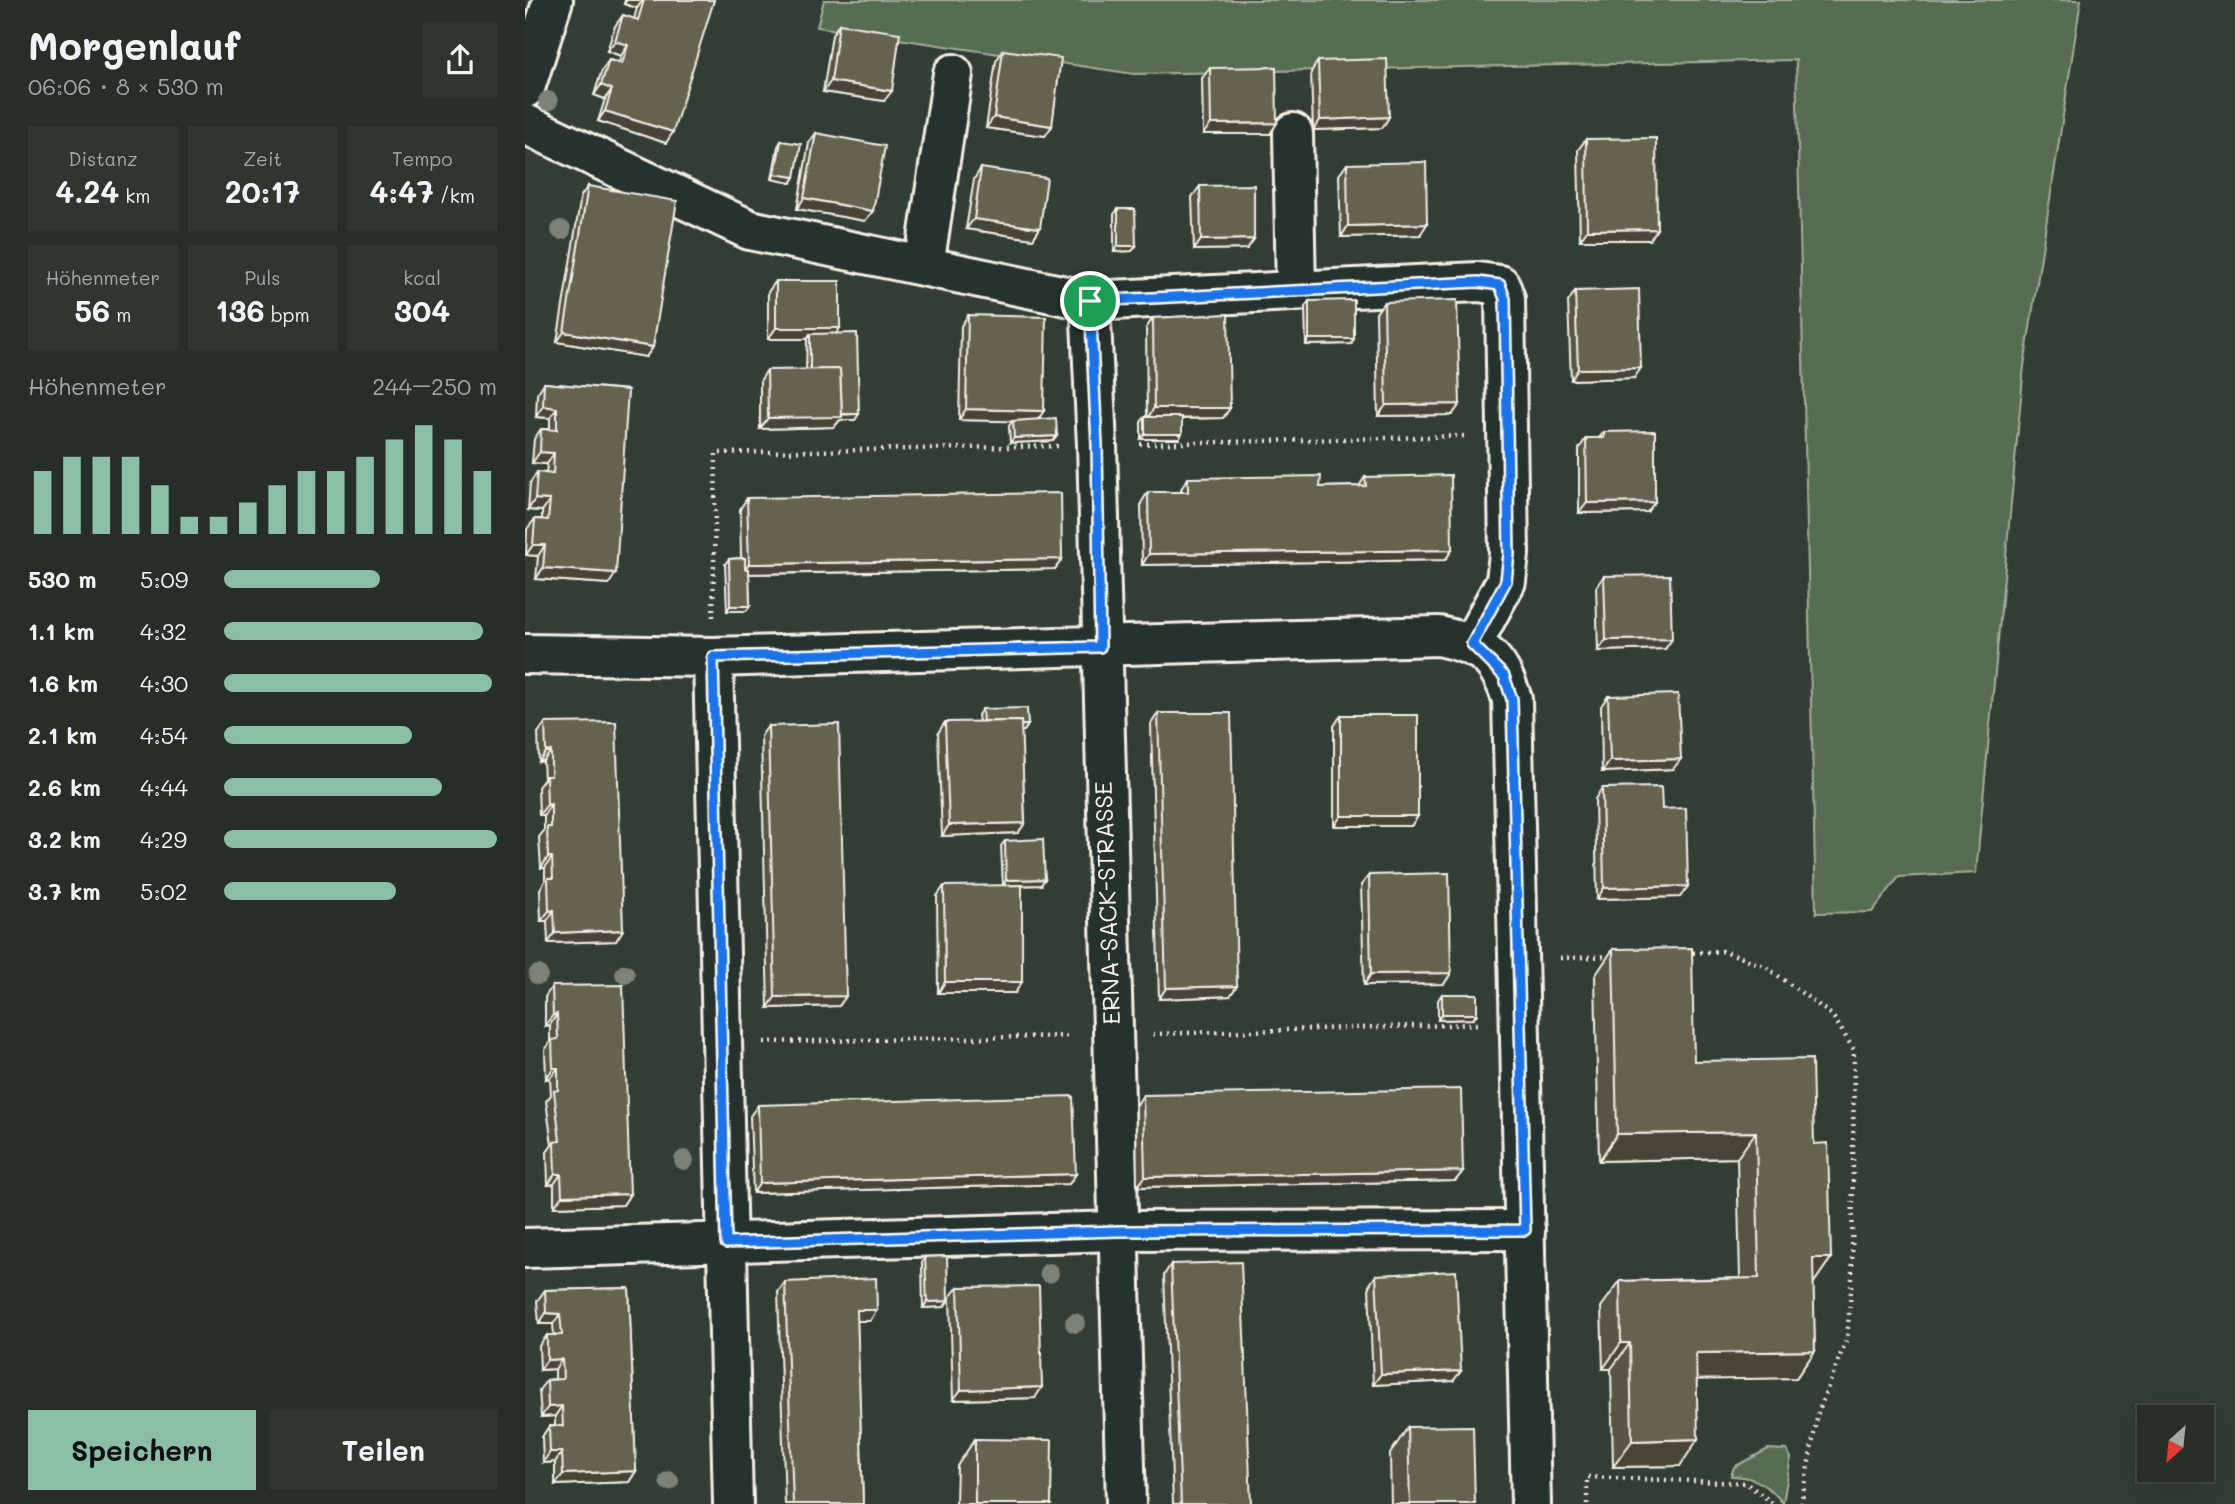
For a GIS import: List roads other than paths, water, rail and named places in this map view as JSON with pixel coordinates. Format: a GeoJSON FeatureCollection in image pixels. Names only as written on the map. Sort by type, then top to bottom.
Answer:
{"type":"FeatureCollection","features":[{"type":"Feature","properties":{"kind":"street"},"geometry":{"type":"LineString","coordinates":[[526,77],[553,0]]}},
{"type":"Feature","properties":{"kind":"street"},"geometry":{"type":"LineString","coordinates":[[925,265],[953,74]]}},
{"type":"Feature","properties":{"kind":"street"},"geometry":{"type":"LineString","coordinates":[[525,124],[750,230],[1090,301],[1478,282],[1500,285],[1505,299],[1509,554],[1506,581],[1472,644]]}},
{"type":"Feature","properties":{"kind":"street"},"geometry":{"type":"LineString","coordinates":[[1293,133],[1296,291]]}},
{"type":"Feature","properties":{"kind":"street","name":"ERNA-SACK-STRASSE"},"geometry":{"type":"LineString","coordinates":[[1090,301],[1097,445],[1100,647],[1126,1504]]}},
{"type":"Feature","properties":{"kind":"street"},"geometry":{"type":"LineString","coordinates":[[525,654],[713,657],[1439,636],[1472,644],[1504,676],[1512,699],[1531,1504]]}},
{"type":"Feature","properties":{"kind":"street"},"geometry":{"type":"LineString","coordinates":[[713,657],[733,1504]]}},
{"type":"Feature","properties":{"kind":"street"},"geometry":{"type":"LineString","coordinates":[[525,1248],[1118,1231],[1525,1230]]}}]}
